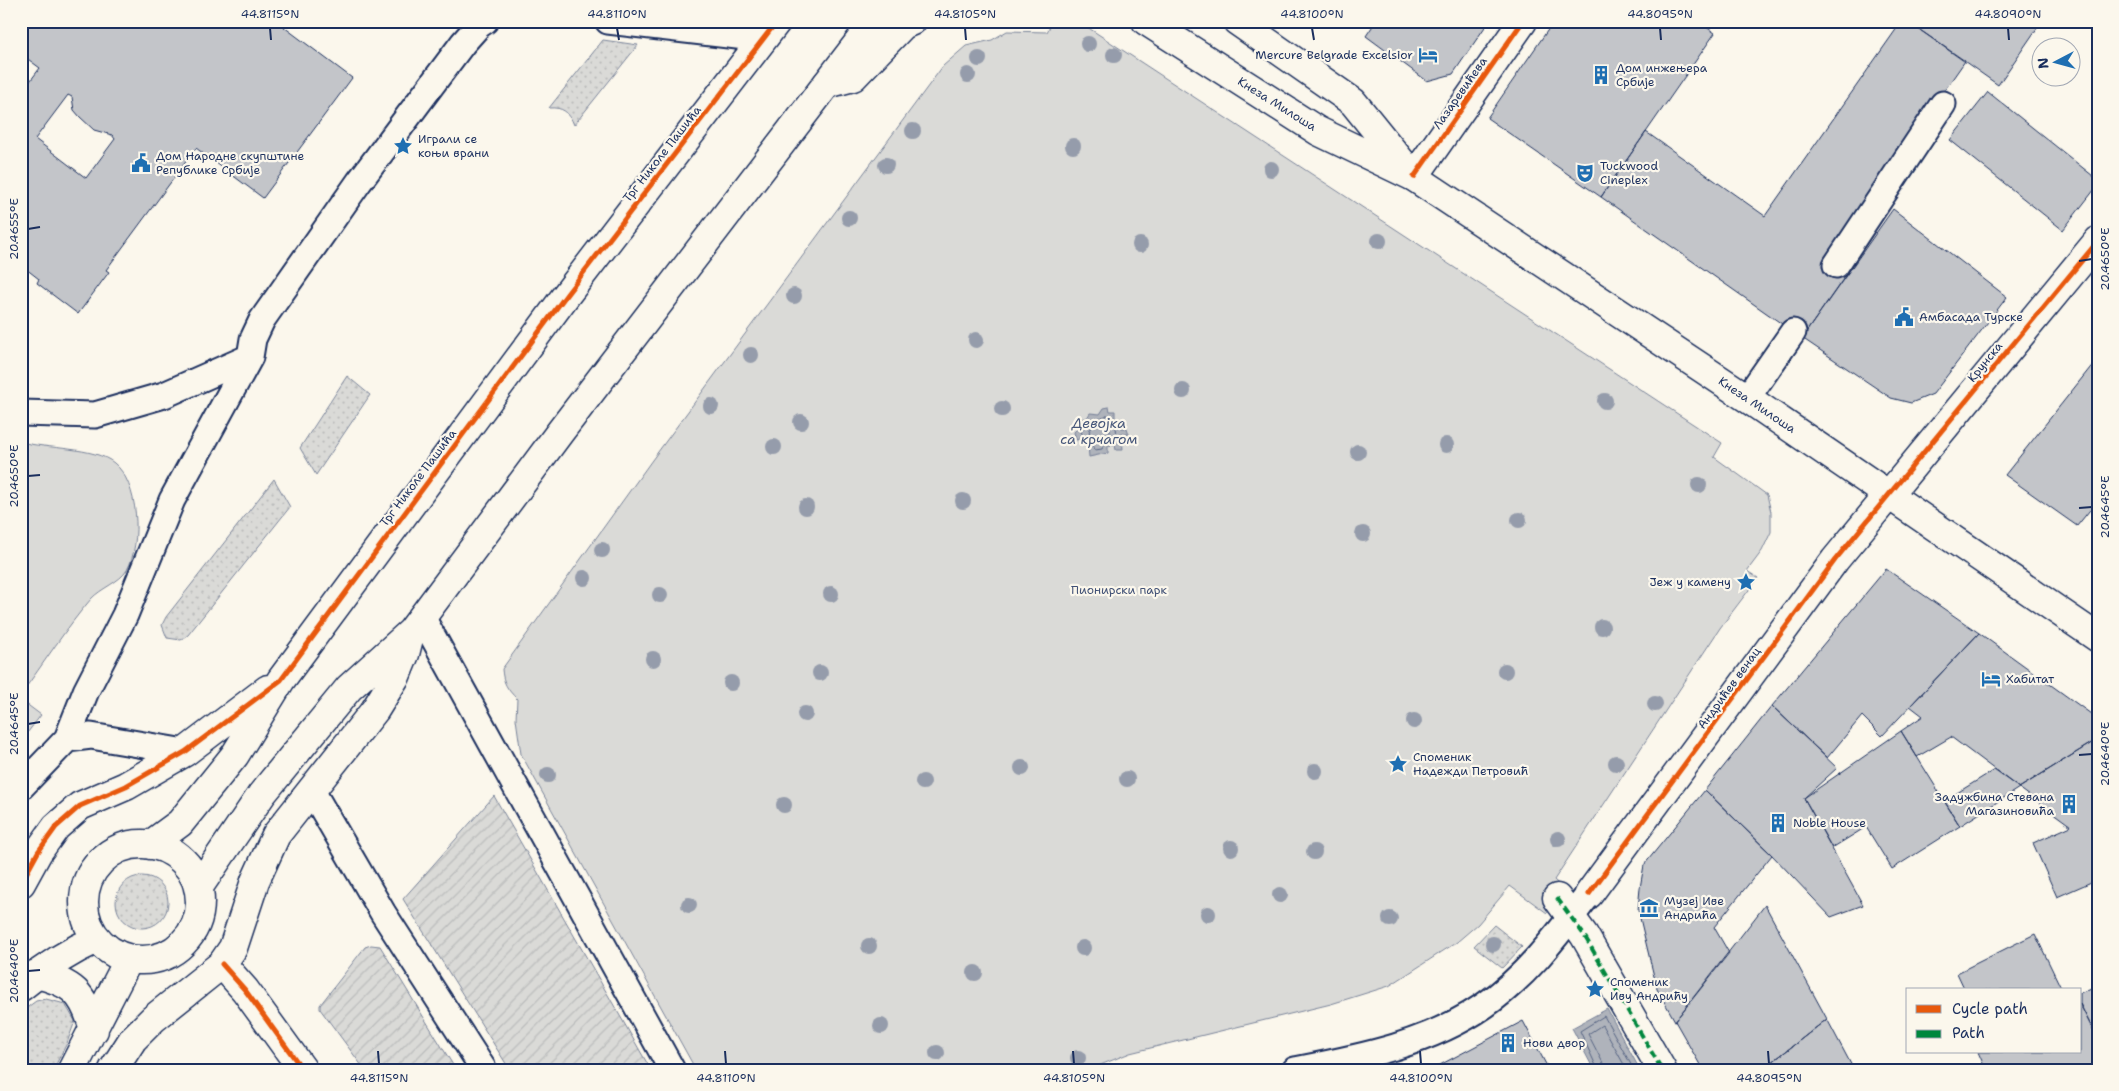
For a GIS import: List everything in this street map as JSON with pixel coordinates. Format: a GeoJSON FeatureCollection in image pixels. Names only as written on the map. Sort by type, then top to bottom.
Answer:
{"type":"FeatureCollection","features":[{"type":"Feature","properties":{"kind":"main road"},"geometry":{"type":"LineString","coordinates":[[198,888],[262,794],[343,696],[416,625],[560,432],[875,21]]}},
{"type":"Feature","properties":{"kind":"main road"},"geometry":{"type":"LineString","coordinates":[[827,84],[853,77],[903,25],[912,21]]}},
{"type":"Feature","properties":{"kind":"main road","name":"Кнеза Милоша"},"geometry":{"type":"LineString","coordinates":[[1146,21],[1318,131],[1414,177],[1747,398],[2098,638]]}},
{"type":"Feature","properties":{"kind":"main road","name":"Кнеза Милоша"},"geometry":{"type":"LineString","coordinates":[[1236,21],[1353,102],[1414,177]]}},
{"type":"Feature","properties":{"kind":"main road","name":"Лазаревићева"},"geometry":{"type":"LineString","coordinates":[[1414,177],[1523,21]]}},
{"type":"Feature","properties":{"kind":"main road","name":"Трг Николе Пашића"},"geometry":{"type":"LineString","coordinates":[[150,845],[180,823],[234,755],[282,680],[567,294],[770,30]]}},
{"type":"Feature","properties":{"kind":"main road","name":"Крунска"},"geometry":{"type":"LineString","coordinates":[[1889,496],[2098,241]]}},
{"type":"Feature","properties":{"kind":"main road","name":"Андрићев венац"},"geometry":{"type":"LineString","coordinates":[[1589,894],[1836,560],[1889,496]]}},
{"type":"Feature","properties":{"kind":"main road"},"geometry":{"type":"LineString","coordinates":[[113,1070],[133,1039],[153,1018],[222,964],[233,948],[255,881],[276,835],[379,703],[396,676],[416,625]]}},
{"type":"Feature","properties":{"kind":"main road","name":"Трг Николе Пашића"},"geometry":{"type":"LineString","coordinates":[[21,883],[38,852],[56,827],[80,806],[126,786],[185,752],[282,680]]}},
{"type":"Feature","properties":{"kind":"main road"},"geometry":{"type":"LineString","coordinates":[[133,845],[150,845],[164,848],[176,854],[186,864],[198,888],[200,907],[195,926],[184,943],[168,954],[149,960],[130,959],[111,952],[98,939],[88,924],[84,908],[85,890],[91,874],[102,860],[117,850],[133,845]]}},
{"type":"Feature","properties":{"kind":"main road"},"geometry":{"type":"LineString","coordinates":[[1564,907],[1584,935],[1662,1070]]}},
{"type":"Feature","properties":{"kind":"main road"},"geometry":{"type":"LineString","coordinates":[[29,981],[83,945],[98,939]]}},
{"type":"Feature","properties":{"kind":"main road"},"geometry":{"type":"LineString","coordinates":[[72,1070],[130,959]]}},
{"type":"Feature","properties":{"kind":"main road"},"geometry":{"type":"LineString","coordinates":[[222,964],[245,990],[303,1070]]}},
{"type":"Feature","properties":{"kind":"main road"},"geometry":{"type":"LineString","coordinates":[[29,981],[60,980],[81,997],[89,1012],[94,1030]]}},
{"type":"Feature","properties":{"kind":"lane"},"geometry":{"type":"LineString","coordinates":[[21,787],[67,739],[86,691],[124,615],[172,500],[250,357],[253,339],[262,320],[359,182],[463,42],[485,21]]}},
{"type":"Feature","properties":{"kind":"lane"},"geometry":{"type":"LineString","coordinates":[[608,21],[770,30]]}},
{"type":"Feature","properties":{"kind":"lane"},"geometry":{"type":"LineString","coordinates":[[1836,265],[1943,104]]}},
{"type":"Feature","properties":{"kind":"lane"},"geometry":{"type":"LineString","coordinates":[[1747,398],[1793,332]]}},
{"type":"Feature","properties":{"kind":"lane"},"geometry":{"type":"LineString","coordinates":[[21,413],[95,415],[164,395],[250,357]]}},
{"type":"Feature","properties":{"kind":"lane"},"geometry":{"type":"LineString","coordinates":[[416,625],[672,1070]]}},
{"type":"Feature","properties":{"kind":"lane"},"geometry":{"type":"LineString","coordinates":[[67,739],[91,736],[185,752]]}},
{"type":"Feature","properties":{"kind":"lane"},"geometry":{"type":"LineString","coordinates":[[312,791],[383,913],[484,1070]]}},
{"type":"Feature","properties":{"kind":"lane","name":"Андрићев венац"},"geometry":{"type":"LineString","coordinates":[[1295,1070],[1347,1060],[1385,1050],[1428,1035],[1464,1018],[1485,1005],[1527,968],[1544,950],[1564,907],[1589,894]]}},
{"type":"Feature","properties":{"kind":"green space","name":"Пионирски парк"},"geometry":{"type":"Polygon","coordinates":[[[1053,21],[1078,21],[1722,443],[1714,457],[1767,495],[1771,512],[1771,532],[1762,551],[1747,571],[1758,578],[1720,628],[1554,880],[1564,889],[1547,913],[1510,886],[1478,924],[1457,942],[1389,986],[1331,1004],[1130,1053],[1088,1070],[696,1070],[521,754],[516,719],[517,699],[506,686],[502,669],[652,460],[943,66],[966,46],[992,40],[1007,31],[1047,32],[1053,21]]]}},
{"type":"Feature","properties":{"kind":"green space"},"geometry":{"type":"Polygon","coordinates":[[[603,40],[638,45],[574,125],[565,111],[558,108],[549,108],[603,40]]]}},
{"type":"Feature","properties":{"kind":"green space"},"geometry":{"type":"Polygon","coordinates":[[[347,376],[370,395],[316,475],[300,448],[347,376]]]}},
{"type":"Feature","properties":{"kind":"green space"},"geometry":{"type":"Polygon","coordinates":[[[21,442],[83,451],[106,458],[114,463],[129,484],[136,514],[136,530],[135,545],[127,570],[120,578],[91,599],[21,694],[21,442]]]}},
{"type":"Feature","properties":{"kind":"green space"},"geometry":{"type":"Polygon","coordinates":[[[274,479],[290,507],[188,635],[181,640],[167,638],[162,625],[166,617],[274,479]]]}},
{"type":"Feature","properties":{"kind":"green space"},"geometry":{"type":"Polygon","coordinates":[[[21,700],[41,715],[21,741],[21,700]]]}},
{"type":"Feature","properties":{"kind":"green space"},"geometry":{"type":"Polygon","coordinates":[[[494,796],[651,1070],[510,1070],[403,899],[494,796]]]}},
{"type":"Feature","properties":{"kind":"green space"},"geometry":{"type":"Polygon","coordinates":[[[137,876],[147,876],[161,883],[168,897],[168,907],[161,921],[147,928],[137,928],[127,924],[120,917],[116,907],[116,897],[120,887],[127,880],[137,876]]]}},
{"type":"Feature","properties":{"kind":"green space"},"geometry":{"type":"Polygon","coordinates":[[[1494,925],[1522,947],[1502,968],[1474,946],[1494,925]]]}},
{"type":"Feature","properties":{"kind":"green space"},"geometry":{"type":"Polygon","coordinates":[[[371,945],[380,946],[456,1070],[365,1070],[320,1009],[320,1005],[365,947],[371,945]]]}},
{"type":"Feature","properties":{"kind":"green space"},"geometry":{"type":"Polygon","coordinates":[[[46,999],[65,1004],[75,1021],[67,1043],[53,1070],[21,1070],[21,1012],[36,1001],[46,999]]]}},
{"type":"Feature","properties":{"kind":"water","name":"Девојка са крчагом"},"geometry":{"type":"Polygon","coordinates":[[[1109,407],[1110,411],[1115,411],[1115,419],[1120,420],[1122,428],[1127,428],[1129,434],[1122,434],[1123,450],[1116,450],[1115,445],[1108,446],[1108,453],[1089,457],[1088,445],[1080,439],[1076,440],[1074,432],[1079,427],[1080,419],[1087,418],[1090,413],[1100,414],[1104,408],[1109,407]]]}},
{"type":"Feature","properties":{"kind":"water"},"geometry":{"type":"Polygon","coordinates":[[[1607,1009],[1640,1070],[1594,1070],[1572,1028],[1607,1009]]]}},
{"type":"Feature","properties":{"kind":"building","name":"Дом Народне скупштине Републике Србије"},"geometry":{"type":"Polygon","coordinates":[[[21,21],[289,21],[284,27],[352,78],[263,198],[196,148],[106,270],[109,272],[78,314],[37,283],[39,279],[21,265],[21,93],[40,68],[21,54],[21,21]],[[68,95],[35,139],[86,178],[115,139],[112,135],[94,130],[80,117],[74,110],[72,97],[68,95]]]}},
{"type":"Feature","properties":{"kind":"building","name":"Mercure Belgrade Excelsior"},"geometry":{"type":"Polygon","coordinates":[[[1376,21],[1489,21],[1453,74],[1427,81],[1366,36],[1376,21]]]}},
{"type":"Feature","properties":{"kind":"building","name":"Дом инжењера Србије"},"geometry":{"type":"Polygon","coordinates":[[[1554,21],[1697,21],[1715,33],[1601,197],[1487,118],[1554,21]]]}},
{"type":"Feature","properties":{"kind":"building"},"geometry":{"type":"Polygon","coordinates":[[[1902,21],[1907,21],[1965,61],[1827,258],[1848,272],[1802,338],[1601,197],[1646,132],[1765,216],[1902,21]]]}},
{"type":"Feature","properties":{"kind":"building"},"geometry":{"type":"Polygon","coordinates":[[[1907,21],[2042,21],[1998,85],[1907,21]]]}},
{"type":"Feature","properties":{"kind":"building"},"geometry":{"type":"Polygon","coordinates":[[[1988,92],[2098,180],[2098,185],[2063,230],[1950,140],[1988,92]]]}},
{"type":"Feature","properties":{"kind":"building","name":"Амбасада Турске"},"geometry":{"type":"Polygon","coordinates":[[[1893,209],[2007,297],[1933,394],[1911,403],[1891,398],[1802,338],[1893,209]]]}},
{"type":"Feature","properties":{"kind":"building"},"geometry":{"type":"Polygon","coordinates":[[[2098,358],[2098,500],[2077,526],[2005,475],[2098,358]]]}},
{"type":"Feature","properties":{"kind":"building"},"geometry":{"type":"Polygon","coordinates":[[[1886,569],[1979,633],[1882,736],[1862,716],[1827,758],[1772,706],[1886,569]]]}},
{"type":"Feature","properties":{"kind":"building"},"geometry":{"type":"Polygon","coordinates":[[[1979,633],[2098,719],[2098,739],[2019,788],[1951,737],[1917,757],[1901,731],[1923,716],[1910,706],[1979,633]]]}},
{"type":"Feature","properties":{"kind":"building","name":"Noble House"},"geometry":{"type":"Polygon","coordinates":[[[1772,706],[1837,768],[1804,798],[1863,905],[1831,917],[1772,855],[1705,790],[1772,706]]]}},
{"type":"Feature","properties":{"kind":"building"},"geometry":{"type":"Polygon","coordinates":[[[1901,731],[1960,826],[1892,869],[1866,827],[1832,848],[1804,798],[1901,731]]]}},
{"type":"Feature","properties":{"kind":"building","name":"Задужбина Стевана Магазиновића"},"geometry":{"type":"Polygon","coordinates":[[[2098,739],[2098,879],[2057,897],[2033,843],[2071,826],[2019,788],[2098,739]]]}},
{"type":"Feature","properties":{"kind":"building"},"geometry":{"type":"Polygon","coordinates":[[[1994,770],[2019,788],[1960,826],[1944,801],[1994,770]]]}},
{"type":"Feature","properties":{"kind":"building"},"geometry":{"type":"Polygon","coordinates":[[[1705,790],[1772,855],[1714,927],[1729,953],[1675,1021],[1657,989],[1638,910],[1640,888],[1644,865],[1705,790]]]}},
{"type":"Feature","properties":{"kind":"building"},"geometry":{"type":"Polygon","coordinates":[[[1765,905],[1827,1019],[1762,1070],[1703,1070],[1675,1021],[1765,905]]]}},
{"type":"Feature","properties":{"kind":"building"},"geometry":{"type":"Polygon","coordinates":[[[2035,934],[2061,988],[1964,988],[1957,973],[2035,934]]]}},
{"type":"Feature","properties":{"kind":"building"},"geometry":{"type":"Polygon","coordinates":[[[2098,985],[2098,1040],[2082,1008],[2082,992],[2098,985]]]}},
{"type":"Feature","properties":{"kind":"building"},"geometry":{"type":"Polygon","coordinates":[[[2082,1008],[2098,1040],[2098,1070],[1986,1070],[1979,1054],[2082,1054],[2082,1008]]]}},
{"type":"Feature","properties":{"kind":"building"},"geometry":{"type":"Polygon","coordinates":[[[1827,1019],[1854,1070],[1762,1070],[1827,1019]]]}},
{"type":"Feature","properties":{"kind":"building","name":"Нови двор"},"geometry":{"type":"Polygon","coordinates":[[[1523,1021],[1549,1070],[1430,1070],[1438,1066],[1523,1021]]]}},
{"type":"Feature","properties":{"kind":"marked path"},"geometry":{"type":"LineString","coordinates":[[1557,898],[1584,935],[1662,1070]]}},
{"type":"Feature","properties":{"kind":"cycle path"},"geometry":{"type":"LineString","coordinates":[[21,883],[38,852],[56,827],[80,806],[126,786],[185,752],[281,680],[567,294],[777,21]]}},
{"type":"Feature","properties":{"kind":"cycle path"},"geometry":{"type":"LineString","coordinates":[[1414,177],[1523,21]]}},
{"type":"Feature","properties":{"kind":"cycle path"},"geometry":{"type":"LineString","coordinates":[[1589,894],[1835,560],[2098,241]]}},
{"type":"Feature","properties":{"kind":"cycle path"},"geometry":{"type":"LineString","coordinates":[[222,964],[245,990],[303,1070]]}},
{"type":"Feature","properties":{"kind":"place","name":"Mercure Belgrade Excelsior"},"geometry":{"type":"Point","coordinates":[1428,55]}},
{"type":"Feature","properties":{"kind":"place","name":"Дом инжењера Србије"},"geometry":{"type":"Point","coordinates":[1601,75]}},
{"type":"Feature","properties":{"kind":"place","name":"Играли се коњи врани"},"geometry":{"type":"Point","coordinates":[403,146]}},
{"type":"Feature","properties":{"kind":"place","name":"Дом Народне скупштине Републике Србије"},"geometry":{"type":"Point","coordinates":[141,163]}},
{"type":"Feature","properties":{"kind":"place","name":"Tuckwood Cineplex"},"geometry":{"type":"Point","coordinates":[1585,173]}},
{"type":"Feature","properties":{"kind":"place","name":"Амбасада Турске"},"geometry":{"type":"Point","coordinates":[1904,317]}},
{"type":"Feature","properties":{"kind":"place","name":"Јеж у камену"},"geometry":{"type":"Point","coordinates":[1746,582]}},
{"type":"Feature","properties":{"kind":"place","name":"Хабитат"},"geometry":{"type":"Point","coordinates":[1991,679]}},
{"type":"Feature","properties":{"kind":"place","name":"Споменик Надежди Петровић"},"geometry":{"type":"Point","coordinates":[1398,764]}},
{"type":"Feature","properties":{"kind":"place","name":"Задужбина Стевана Магазиновића"},"geometry":{"type":"Point","coordinates":[2069,804]}},
{"type":"Feature","properties":{"kind":"place","name":"Noble House"},"geometry":{"type":"Point","coordinates":[1778,823]}},
{"type":"Feature","properties":{"kind":"place","name":"Музеј Иве Андрића"},"geometry":{"type":"Point","coordinates":[1649,908]}},
{"type":"Feature","properties":{"kind":"place","name":"Споменик Иву Андрићу"},"geometry":{"type":"Point","coordinates":[1595,989]}},
{"type":"Feature","properties":{"kind":"place","name":"Нови двор"},"geometry":{"type":"Point","coordinates":[1508,1043]}}]}
